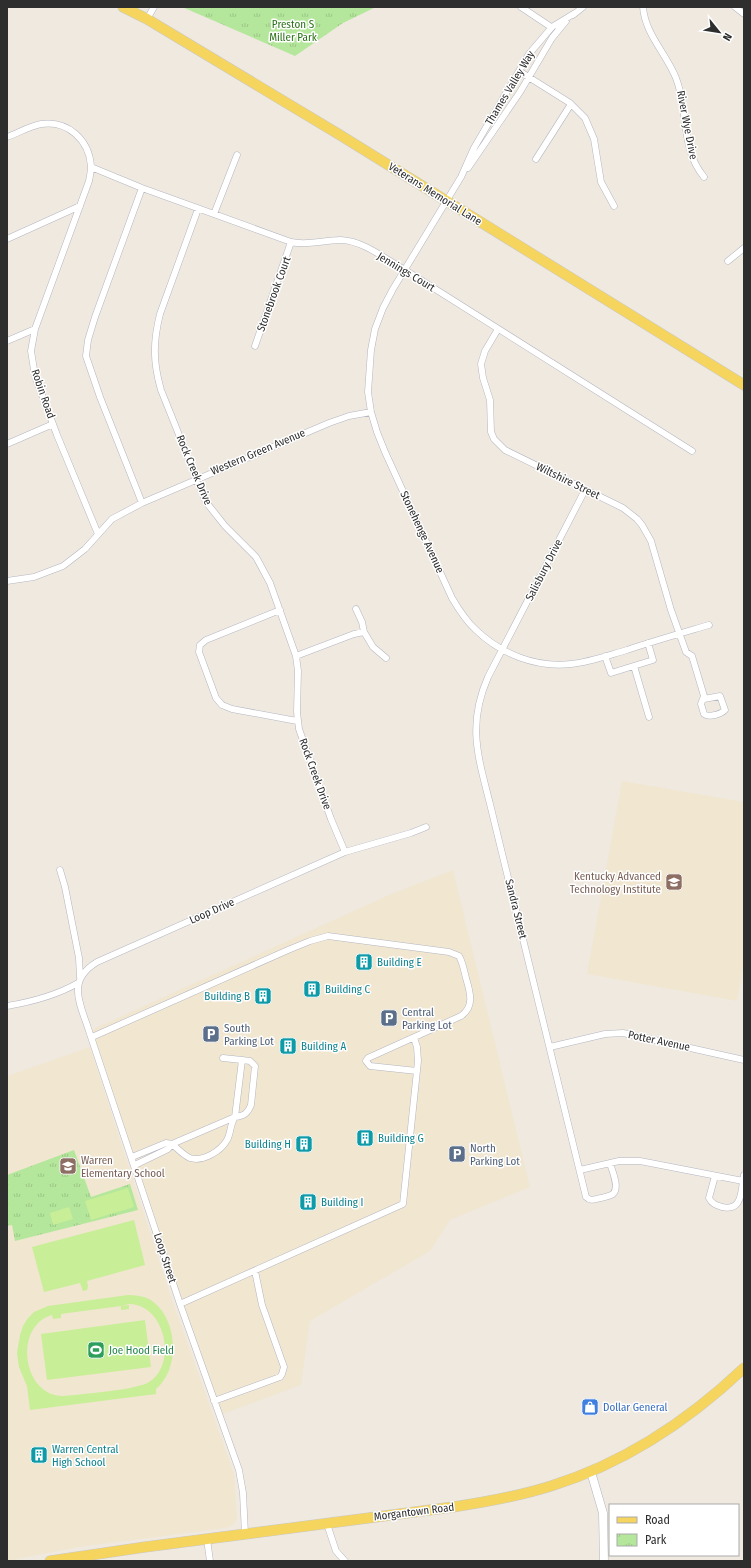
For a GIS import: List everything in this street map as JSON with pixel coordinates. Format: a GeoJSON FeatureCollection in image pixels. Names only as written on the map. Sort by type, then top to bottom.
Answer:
{"type":"FeatureCollection","features":[{"type":"Feature","properties":{"kind":"main road","name":"Veterans Memorial Lane"},"geometry":{"type":"LineString","coordinates":[[122,7],[147,19],[447,201],[744,385]]}},
{"type":"Feature","properties":{"kind":"main road","name":"Morgantown Road"},"geometry":{"type":"LineString","coordinates":[[50,1561],[453,1507],[504,1499],[552,1486],[591,1472],[622,1457],[667,1431],[709,1400],[744,1368]]}},
{"type":"Feature","properties":{"kind":"street"},"geometry":{"type":"LineString","coordinates":[[147,19],[154,7]]}},
{"type":"Feature","properties":{"kind":"street"},"geometry":{"type":"LineString","coordinates":[[521,7],[551,28]]}},
{"type":"Feature","properties":{"kind":"street","name":"Thames Valley Way"},"geometry":{"type":"LineString","coordinates":[[461,177],[470,156],[519,71],[537,43],[551,28],[583,7]]}},
{"type":"Feature","properties":{"kind":"street"},"geometry":{"type":"LineString","coordinates":[[637,7],[644,14],[646,7]]}},
{"type":"Feature","properties":{"kind":"street","name":"River Wye Drive"},"geometry":{"type":"LineString","coordinates":[[642,7],[649,30],[676,77],[682,99],[690,153],[694,164],[704,176]]}},
{"type":"Feature","properties":{"kind":"street"},"geometry":{"type":"LineString","coordinates":[[735,7],[744,14]]}},
{"type":"Feature","properties":{"kind":"street","name":"Thames Valley Way"},"geometry":{"type":"LineString","coordinates":[[447,201],[461,177],[529,78],[552,38],[565,22],[575,13]]}},
{"type":"Feature","properties":{"kind":"street"},"geometry":{"type":"LineString","coordinates":[[519,71],[571,104],[585,118],[592,132],[601,182],[614,206]]}},
{"type":"Feature","properties":{"kind":"street"},"geometry":{"type":"LineString","coordinates":[[536,159],[571,104]]}},
{"type":"Feature","properties":{"kind":"street"},"geometry":{"type":"LineString","coordinates":[[7,137],[40,124],[55,124],[68,128],[79,137],[87,149],[91,167]]}},
{"type":"Feature","properties":{"kind":"street"},"geometry":{"type":"LineString","coordinates":[[214,214],[237,155]]}},
{"type":"Feature","properties":{"kind":"street","name":"Jennings Court"},"geometry":{"type":"LineString","coordinates":[[91,167],[142,188],[291,242],[310,244],[333,240],[350,241],[366,247],[692,451]]}},
{"type":"Feature","properties":{"kind":"street","name":"Robin Road"},"geometry":{"type":"LineString","coordinates":[[91,167],[89,181],[35,329],[31,347],[33,368],[53,424],[98,534]]}},
{"type":"Feature","properties":{"kind":"street"},"geometry":{"type":"LineString","coordinates":[[142,188],[95,317],[88,340],[86,356],[98,394],[142,503]]}},
{"type":"Feature","properties":{"kind":"street","name":"Stonehenge Avenue"},"geometry":{"type":"LineString","coordinates":[[447,201],[383,308],[375,329],[371,350],[368,392],[371,412],[385,452],[452,598],[475,630],[489,642],[528,660],[553,665],[571,664],[605,656],[709,625]]}},
{"type":"Feature","properties":{"kind":"street"},"geometry":{"type":"LineString","coordinates":[[7,239],[80,206]]}},
{"type":"Feature","properties":{"kind":"street","name":"Rock Creek Drive"},"geometry":{"type":"LineString","coordinates":[[198,209],[160,314],[154,348],[156,374],[206,502],[214,514],[256,557],[265,571],[296,656],[298,672],[297,720],[302,738],[345,852]]}},
{"type":"Feature","properties":{"kind":"street","name":"Stonebrook Court"},"geometry":{"type":"LineString","coordinates":[[255,346],[291,242]]}},
{"type":"Feature","properties":{"kind":"street"},"geometry":{"type":"LineString","coordinates":[[728,261],[744,248]]}},
{"type":"Feature","properties":{"kind":"street"},"geometry":{"type":"LineString","coordinates":[[7,342],[35,329]]}},
{"type":"Feature","properties":{"kind":"street","name":"Wiltshire Street"},"geometry":{"type":"LineString","coordinates":[[498,329],[485,351],[481,364],[483,378],[490,400],[490,424],[494,439],[505,450],[623,508],[642,525],[651,541],[671,610],[686,652],[692,656],[704,699]]}},
{"type":"Feature","properties":{"kind":"street","name":"Western Green Avenue"},"geometry":{"type":"LineString","coordinates":[[7,582],[34,577],[59,568],[80,553],[114,517],[142,503],[336,420],[371,412]]}},
{"type":"Feature","properties":{"kind":"street"},"geometry":{"type":"LineString","coordinates":[[7,444],[53,424]]}},
{"type":"Feature","properties":{"kind":"street","name":"Salisbury Drive"},"geometry":{"type":"LineString","coordinates":[[504,650],[585,490]]}},
{"type":"Feature","properties":{"kind":"street"},"geometry":{"type":"LineString","coordinates":[[356,609],[362,622],[364,632],[373,647],[386,658]]}},
{"type":"Feature","properties":{"kind":"street"},"geometry":{"type":"LineString","coordinates":[[280,610],[206,640],[200,645],[199,652],[216,698],[222,705],[232,709],[297,720]]}},
{"type":"Feature","properties":{"kind":"street"},"geometry":{"type":"LineString","coordinates":[[296,656],[354,634],[364,632]]}},
{"type":"Feature","properties":{"kind":"street"},"geometry":{"type":"LineString","coordinates":[[605,656],[611,673],[653,660],[648,644]]}},
{"type":"Feature","properties":{"kind":"street","name":"Sandra Street"},"geometry":{"type":"LineString","coordinates":[[504,650],[488,678],[479,700],[476,719],[476,740],[486,790],[586,1197],[592,1200],[612,1195],[615,1192],[616,1184],[610,1163]]}},
{"type":"Feature","properties":{"kind":"street"},"geometry":{"type":"LineString","coordinates":[[634,666],[649,717]]}},
{"type":"Feature","properties":{"kind":"street","name":"Loop Drive"},"geometry":{"type":"LineString","coordinates":[[7,1006],[35,1000],[66,990],[79,980],[87,969],[97,962],[345,852],[411,833],[426,827]]}},
{"type":"Feature","properties":{"kind":"street","name":"Loop Street"},"geometry":{"type":"LineString","coordinates":[[60,870],[79,958],[79,980],[77,994],[180,1304],[239,1470],[243,1493],[246,1534]]}},
{"type":"Feature","properties":{"kind":"street"},"geometry":{"type":"LineString","coordinates":[[92,1037],[288,950],[328,936],[449,952],[459,956],[464,968],[471,995],[468,1009],[461,1016],[368,1058],[366,1061],[370,1066],[417,1071]]}},
{"type":"Feature","properties":{"kind":"street","name":"Potter Avenue"},"geometry":{"type":"LineString","coordinates":[[550,1047],[605,1034],[623,1033],[744,1060]]}},
{"type":"Feature","properties":{"kind":"street"},"geometry":{"type":"LineString","coordinates":[[180,1304],[403,1204],[417,1071],[418,1053],[414,1038]]}},
{"type":"Feature","properties":{"kind":"street"},"geometry":{"type":"LineString","coordinates":[[135,1165],[168,1149],[172,1144],[235,1117],[246,1114],[251,1105],[255,1071],[253,1063],[250,1061],[223,1058]]}},
{"type":"Feature","properties":{"kind":"street"},"geometry":{"type":"LineString","coordinates":[[132,1157],[166,1143],[172,1144],[189,1158],[202,1158],[218,1151],[228,1138],[231,1123],[235,1117],[242,1060]]}},
{"type":"Feature","properties":{"kind":"street"},"geometry":{"type":"LineString","coordinates":[[221,1123],[228,1126],[230,1130]]}},
{"type":"Feature","properties":{"kind":"street"},"geometry":{"type":"LineString","coordinates":[[580,1170],[629,1160],[715,1176],[743,1178],[738,1202],[733,1208],[714,1204],[710,1198],[715,1176]]}},
{"type":"Feature","properties":{"kind":"street"},"geometry":{"type":"LineString","coordinates":[[214,1401],[280,1377],[284,1371],[262,1304],[255,1271]]}},
{"type":"Feature","properties":{"kind":"street"},"geometry":{"type":"LineString","coordinates":[[591,1472],[603,1513],[604,1561]]}},
{"type":"Feature","properties":{"kind":"street"},"geometry":{"type":"LineString","coordinates":[[327,1524],[336,1551],[345,1561]]}},
{"type":"Feature","properties":{"kind":"street"},"geometry":{"type":"LineString","coordinates":[[207,1539],[210,1561]]}},
{"type":"Feature","properties":{"kind":"shaded area","name":"Kentucky Advanced Technology Institute"},"geometry":{"type":"Polygon","coordinates":[[[622,781],[744,802],[744,962],[737,1001],[587,974],[622,781]]]}},
{"type":"Feature","properties":{"kind":"shaded area"},"geometry":{"type":"Polygon","coordinates":[[[453,870],[530,1187],[450,1220],[430,1251],[310,1321],[301,1385],[220,1415],[89,1031],[391,894],[453,870]]]}},
{"type":"Feature","properties":{"kind":"shaded area"},"geometry":{"type":"Polygon","coordinates":[[[90,1047],[170,1294],[234,1474],[237,1519],[233,1525],[226,1528],[79,1547],[7,1561],[7,1076],[90,1047]]]}},
{"type":"Feature","properties":{"kind":"green space","name":"Preston S Miller Park"},"geometry":{"type":"Polygon","coordinates":[[[182,7],[376,7],[343,23],[295,56],[182,7]]]}},
{"type":"Feature","properties":{"kind":"green space"},"geometry":{"type":"Polygon","coordinates":[[[74,1150],[91,1197],[130,1184],[138,1210],[15,1241],[12,1225],[7,1226],[7,1175],[74,1150]]]}},
{"type":"Feature","properties":{"kind":"green space"},"geometry":{"type":"Polygon","coordinates":[[[128,1188],[134,1207],[91,1220],[85,1201],[128,1188]]]}},
{"type":"Feature","properties":{"kind":"green space"},"geometry":{"type":"Polygon","coordinates":[[[69,1207],[73,1219],[53,1225],[50,1213],[69,1207]]]}},
{"type":"Feature","properties":{"kind":"green space"},"geometry":{"type":"Polygon","coordinates":[[[134,1220],[145,1265],[87,1281],[87,1290],[83,1291],[80,1283],[44,1292],[32,1247],[134,1220]]]}},
{"type":"Feature","properties":{"kind":"green space"},"geometry":{"type":"Polygon","coordinates":[[[128,1295],[144,1297],[159,1307],[166,1317],[171,1329],[173,1342],[170,1368],[164,1380],[156,1389],[156,1394],[30,1410],[27,1386],[19,1367],[17,1353],[20,1335],[28,1318],[34,1312],[48,1306],[128,1295]],[[129,1304],[53,1315],[61,1314],[61,1318],[53,1319],[52,1315],[40,1322],[32,1332],[28,1346],[28,1360],[31,1374],[39,1385],[50,1393],[64,1396],[122,1389],[143,1385],[149,1382],[158,1373],[163,1362],[165,1349],[163,1336],[159,1324],[151,1314],[141,1307],[129,1304]]]}},
{"type":"Feature","properties":{"kind":"green space"},"geometry":{"type":"Polygon","coordinates":[[[129,1305],[129,1309],[121,1310],[121,1306],[129,1305]]]}},
{"type":"Feature","properties":{"kind":"green space","name":"Joe Hood Field"},"geometry":{"type":"Polygon","coordinates":[[[145,1320],[151,1367],[47,1380],[41,1334],[145,1320]]]}},
{"type":"Feature","properties":{"kind":"place","name":"Kentucky Advanced Technology Institute"},"geometry":{"type":"Point","coordinates":[674,882]}},
{"type":"Feature","properties":{"kind":"place","name":"Building E"},"geometry":{"type":"Point","coordinates":[364,962]}},
{"type":"Feature","properties":{"kind":"place","name":"Building C"},"geometry":{"type":"Point","coordinates":[312,989]}},
{"type":"Feature","properties":{"kind":"place","name":"Building B"},"geometry":{"type":"Point","coordinates":[263,996]}},
{"type":"Feature","properties":{"kind":"place","name":"Central Parking Lot"},"geometry":{"type":"Point","coordinates":[389,1018]}},
{"type":"Feature","properties":{"kind":"place","name":"South Parking Lot"},"geometry":{"type":"Point","coordinates":[211,1034]}},
{"type":"Feature","properties":{"kind":"place","name":"Building A"},"geometry":{"type":"Point","coordinates":[288,1046]}},
{"type":"Feature","properties":{"kind":"place","name":"Building G"},"geometry":{"type":"Point","coordinates":[365,1138]}},
{"type":"Feature","properties":{"kind":"place","name":"Building H"},"geometry":{"type":"Point","coordinates":[304,1144]}},
{"type":"Feature","properties":{"kind":"place","name":"North Parking Lot"},"geometry":{"type":"Point","coordinates":[457,1154]}},
{"type":"Feature","properties":{"kind":"place","name":"Warren Elementary School"},"geometry":{"type":"Point","coordinates":[68,1166]}},
{"type":"Feature","properties":{"kind":"place","name":"Building I"},"geometry":{"type":"Point","coordinates":[308,1202]}},
{"type":"Feature","properties":{"kind":"place","name":"Joe Hood Field"},"geometry":{"type":"Point","coordinates":[96,1350]}},
{"type":"Feature","properties":{"kind":"place","name":"Dollar General"},"geometry":{"type":"Point","coordinates":[590,1407]}},
{"type":"Feature","properties":{"kind":"place","name":"Warren Central High School"},"geometry":{"type":"Point","coordinates":[39,1455]}}]}
